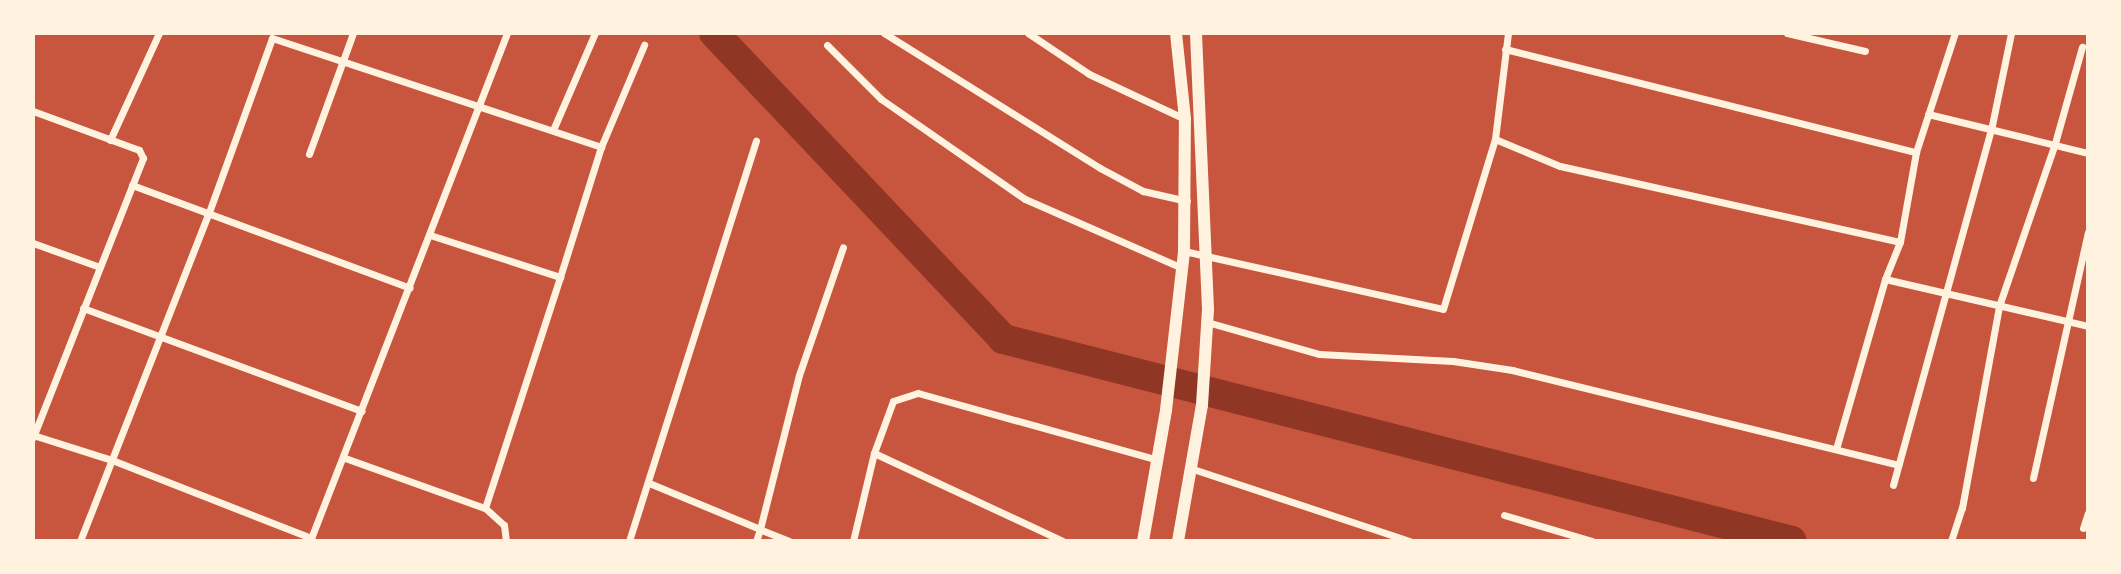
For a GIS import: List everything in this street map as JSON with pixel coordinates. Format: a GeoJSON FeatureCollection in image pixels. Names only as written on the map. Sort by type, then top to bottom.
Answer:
{"type":"FeatureCollection","features":[{"type":"Feature","properties":{"kind":"main road"},"geometry":{"type":"LineString","coordinates":[[1143,541],[1166,410],[1183,269],[1187,201],[1185,119],[1176,33]]}},
{"type":"Feature","properties":{"kind":"main road"},"geometry":{"type":"LineString","coordinates":[[1178,541],[1202,405],[1207,315],[1208,254],[1196,33]]}},
{"type":"Feature","properties":{"kind":"street"},"geometry":{"type":"LineString","coordinates":[[110,140],[159,33]]}},
{"type":"Feature","properties":{"kind":"street"},"geometry":{"type":"LineString","coordinates":[[309,154],[353,33]]}},
{"type":"Feature","properties":{"kind":"street"},"geometry":{"type":"LineString","coordinates":[[33,111],[139,150],[143,158],[97,266],[33,436],[112,460],[311,539],[345,458],[507,33]]}},
{"type":"Feature","properties":{"kind":"street"},"geometry":{"type":"LineString","coordinates":[[553,130],[595,33]]}},
{"type":"Feature","properties":{"kind":"street"},"geometry":{"type":"LineString","coordinates":[[884,33],[1100,168],[1143,191],[1187,201]]}},
{"type":"Feature","properties":{"kind":"street"},"geometry":{"type":"LineString","coordinates":[[1028,33],[1089,74],[1185,119]]}},
{"type":"Feature","properties":{"kind":"street"},"geometry":{"type":"LineString","coordinates":[[1184,251],[1208,254],[1443,309],[1494,139],[1508,33]]}},
{"type":"Feature","properties":{"kind":"street"},"geometry":{"type":"LineString","coordinates":[[1787,33],[1865,51]]}},
{"type":"Feature","properties":{"kind":"street"},"geometry":{"type":"LineString","coordinates":[[1836,449],[1885,279],[1900,242],[1916,152],[1955,33]]}},
{"type":"Feature","properties":{"kind":"street"},"geometry":{"type":"LineString","coordinates":[[1893,485],[1991,130],[2011,33]]}},
{"type":"Feature","properties":{"kind":"street"},"geometry":{"type":"LineString","coordinates":[[80,541],[162,337],[273,36],[343,62],[601,147]]}},
{"type":"Feature","properties":{"kind":"street"},"geometry":{"type":"LineString","coordinates":[[485,508],[601,147],[644,45]]}},
{"type":"Feature","properties":{"kind":"street"},"geometry":{"type":"LineString","coordinates":[[827,45],[881,99],[1025,199],[1183,269]]}},
{"type":"Feature","properties":{"kind":"street"},"geometry":{"type":"LineString","coordinates":[[1951,541],[1962,508],[1999,306],[2055,143],[2082,47]]}},
{"type":"Feature","properties":{"kind":"street"},"geometry":{"type":"LineString","coordinates":[[1505,49],[1916,152]]}},
{"type":"Feature","properties":{"kind":"street"},"geometry":{"type":"LineString","coordinates":[[1928,114],[2088,153]]}},
{"type":"Feature","properties":{"kind":"street"},"geometry":{"type":"LineString","coordinates":[[1494,139],[1560,166],[1900,242]]}},
{"type":"Feature","properties":{"kind":"street"},"geometry":{"type":"LineString","coordinates":[[629,541],[649,482],[697,314],[755,141]]}},
{"type":"Feature","properties":{"kind":"street"},"geometry":{"type":"LineString","coordinates":[[132,186],[410,288]]}},
{"type":"Feature","properties":{"kind":"street"},"geometry":{"type":"LineString","coordinates":[[2033,478],[2065,321],[2088,232]]}},
{"type":"Feature","properties":{"kind":"street"},"geometry":{"type":"LineString","coordinates":[[430,235],[560,277]]}},
{"type":"Feature","properties":{"kind":"street"},"geometry":{"type":"LineString","coordinates":[[33,243],[97,266]]}},
{"type":"Feature","properties":{"kind":"street"},"geometry":{"type":"LineString","coordinates":[[756,541],[799,375],[843,247]]}},
{"type":"Feature","properties":{"kind":"street"},"geometry":{"type":"LineString","coordinates":[[1885,279],[2088,326]]}},
{"type":"Feature","properties":{"kind":"street"},"geometry":{"type":"LineString","coordinates":[[83,308],[362,411]]}},
{"type":"Feature","properties":{"kind":"street"},"geometry":{"type":"LineString","coordinates":[[1207,315],[1319,354],[1453,361],[1512,370],[1898,465]]}},
{"type":"Feature","properties":{"kind":"street"},"geometry":{"type":"LineString","coordinates":[[853,541],[874,453],[893,401],[918,393],[1158,460]]}},
{"type":"Feature","properties":{"kind":"street"},"geometry":{"type":"LineString","coordinates":[[874,453],[1063,541]]}},
{"type":"Feature","properties":{"kind":"street"},"geometry":{"type":"LineString","coordinates":[[345,458],[485,508],[504,525],[506,541]]}},
{"type":"Feature","properties":{"kind":"street"},"geometry":{"type":"LineString","coordinates":[[1190,468],[1410,541]]}},
{"type":"Feature","properties":{"kind":"street"},"geometry":{"type":"LineString","coordinates":[[649,482],[789,541]]}},
{"type":"Feature","properties":{"kind":"street"},"geometry":{"type":"LineString","coordinates":[[2083,528],[2088,513]]}},
{"type":"Feature","properties":{"kind":"street"},"geometry":{"type":"LineString","coordinates":[[1504,515],[1592,541]]}},
{"type":"Feature","properties":{"kind":"waterway"},"geometry":{"type":"LineString","coordinates":[[714,33],[1003,339],[1792,541]]}}]}
